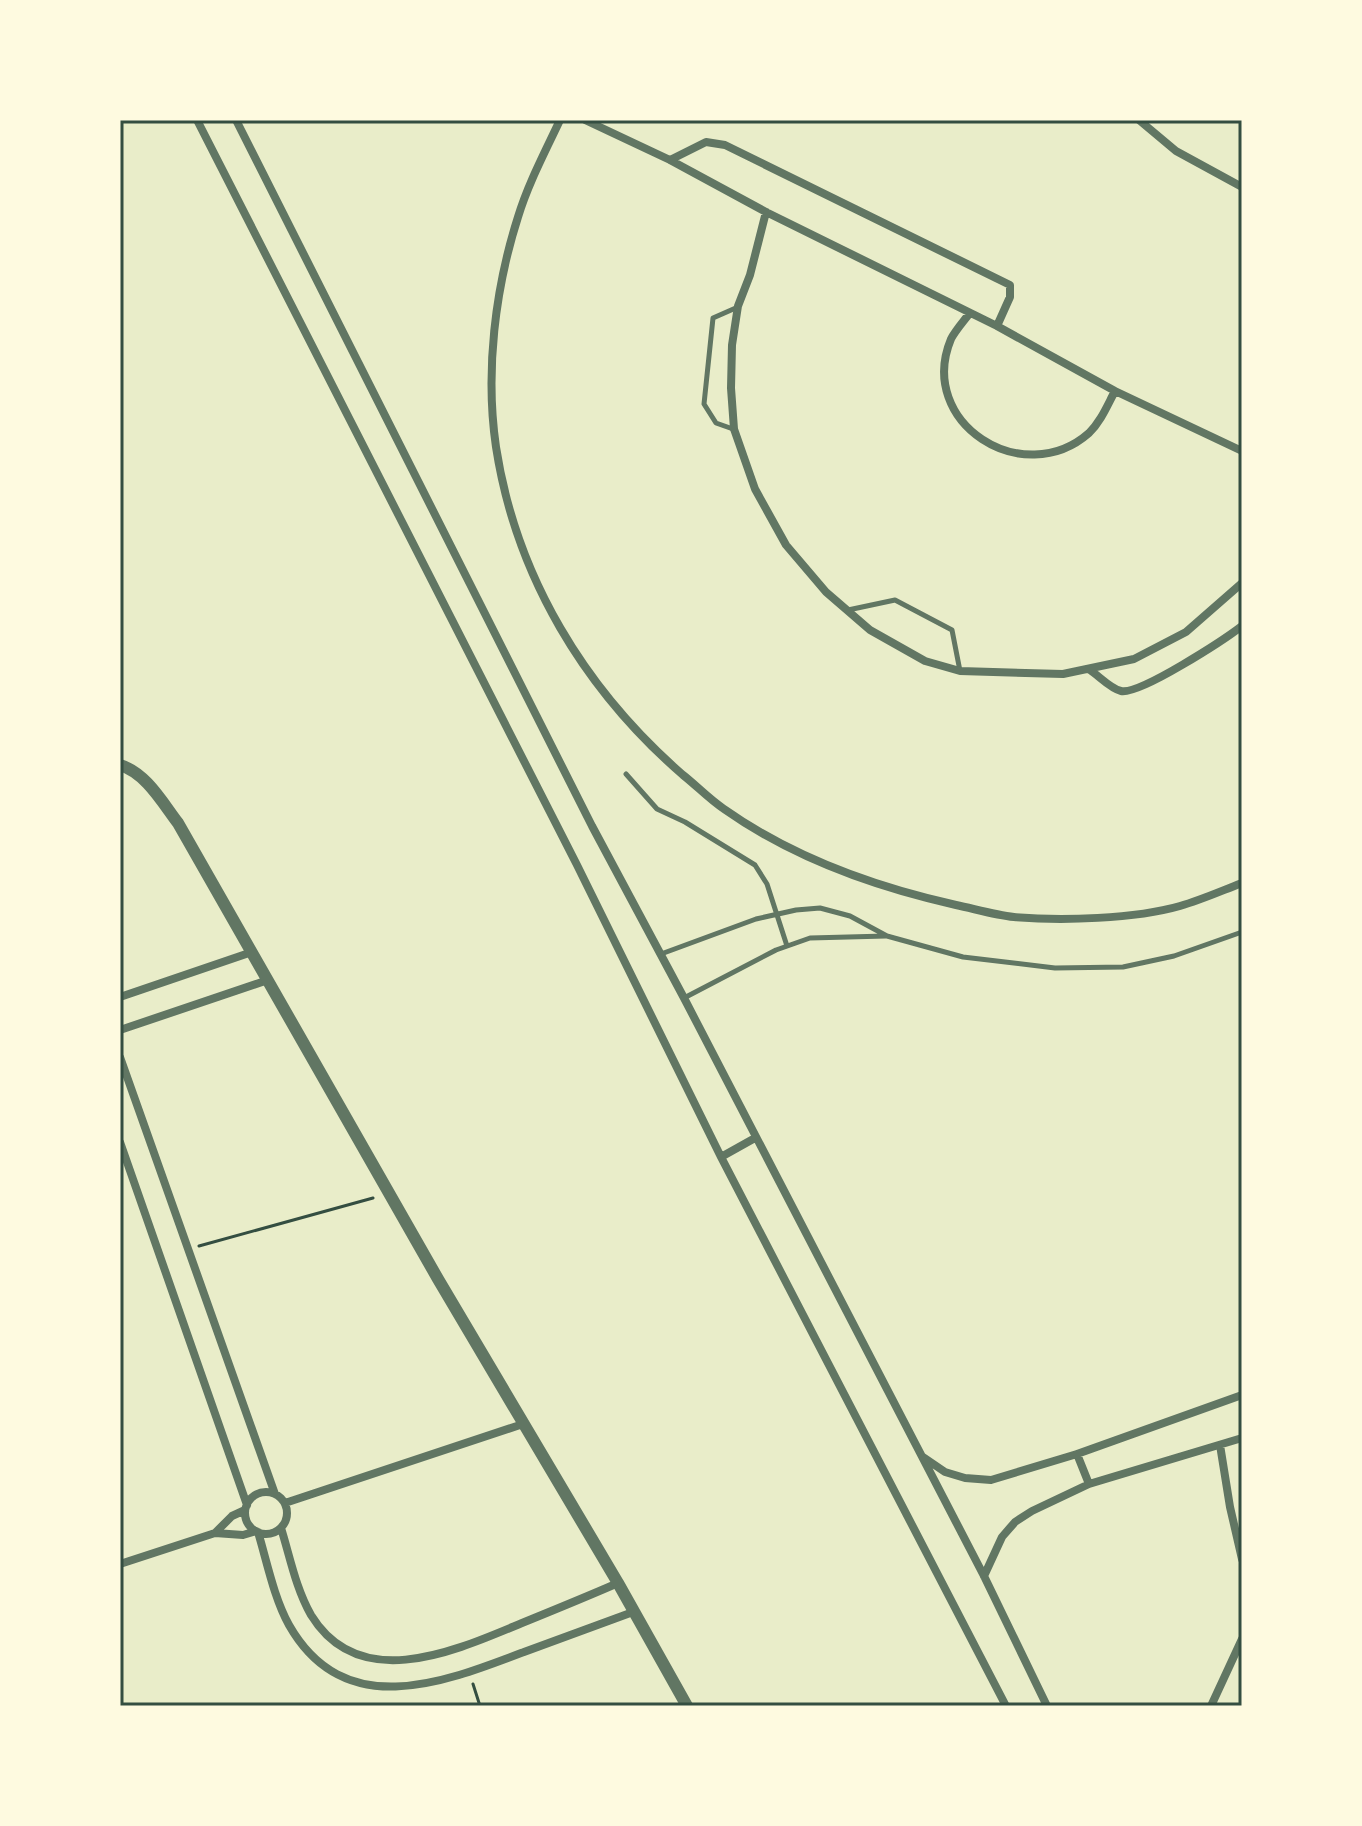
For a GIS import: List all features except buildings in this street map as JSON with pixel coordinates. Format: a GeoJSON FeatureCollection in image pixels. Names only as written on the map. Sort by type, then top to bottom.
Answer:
{"type":"FeatureCollection","features":[{"type":"Feature","properties":{"kind":"street"},"geometry":{"type":"LineString","coordinates":[[197,120],[577,865],[721,1157],[1006,1706]]}},
{"type":"Feature","properties":{"kind":"street"},"geometry":{"type":"LineString","coordinates":[[236,120],[592,826],[984,1576],[1047,1706]]}},
{"type":"Feature","properties":{"kind":"street"},"geometry":{"type":"LineString","coordinates":[[560,120],[518,217],[502,284],[494,334],[496,445],[511,517],[532,573],[570,647],[601,690],[651,746],[723,809],[839,870],[900,893],[1012,917],[1097,918],[1178,907],[1242,883]]}},
{"type":"Feature","properties":{"kind":"street"},"geometry":{"type":"LineString","coordinates":[[585,120],[997,326],[1115,391],[1242,451]]}},
{"type":"Feature","properties":{"kind":"street"},"geometry":{"type":"LineString","coordinates":[[1139,120],[1176,151],[1242,187]]}},
{"type":"Feature","properties":{"kind":"street"},"geometry":{"type":"LineString","coordinates":[[670,160],[706,142],[725,145],[1010,285],[1010,297],[997,326]]}},
{"type":"Feature","properties":{"kind":"street"},"geometry":{"type":"LineString","coordinates":[[766,212],[750,275],[738,306],[732,345],[734,429],[755,489],[786,545],[826,592],[870,630],[925,661],[960,671],[1063,674],[1134,659],[1186,632],[1242,583]]}},
{"type":"Feature","properties":{"kind":"street"},"geometry":{"type":"LineString","coordinates":[[969,314],[951,339],[944,370],[949,400],[965,427],[989,446],[1019,455],[1050,453],[1072,445],[1100,421],[1115,391]]}},
{"type":"Feature","properties":{"kind":"street"},"geometry":{"type":"LineString","coordinates":[[1090,670],[1125,692],[1146,684],[1242,626]]}},
{"type":"Feature","properties":{"kind":"street"},"geometry":{"type":"LineString","coordinates":[[120,765],[130,768],[146,781],[178,823],[438,1279],[687,1706]]}},
{"type":"Feature","properties":{"kind":"street"},"geometry":{"type":"LineString","coordinates":[[120,997],[252,952]]}},
{"type":"Feature","properties":{"kind":"street"},"geometry":{"type":"LineString","coordinates":[[120,1030],[268,980]]}},
{"type":"Feature","properties":{"kind":"street"},"geometry":{"type":"LineString","coordinates":[[120,1057],[275,1494],[285,1503],[287,1513],[281,1528],[298,1587],[312,1616],[326,1633],[366,1657],[397,1662],[422,1659],[461,1648],[618,1583]]}},
{"type":"Feature","properties":{"kind":"street"},"geometry":{"type":"LineString","coordinates":[[721,1157],[755,1138]]}},
{"type":"Feature","properties":{"kind":"street"},"geometry":{"type":"LineString","coordinates":[[120,1142],[246,1508],[248,1522],[257,1532],[289,1625],[308,1651],[328,1668],[355,1681],[387,1688],[424,1686],[469,1673],[633,1612]]}},
{"type":"Feature","properties":{"kind":"street"},"geometry":{"type":"LineString","coordinates":[[920,1455],[945,1472],[965,1478],[991,1480],[1077,1454],[1242,1395]]}},
{"type":"Feature","properties":{"kind":"street"},"geometry":{"type":"LineString","coordinates":[[285,1503],[523,1424]]}},
{"type":"Feature","properties":{"kind":"street"},"geometry":{"type":"LineString","coordinates":[[984,1576],[1002,1537],[1015,1522],[1032,1511],[1089,1484],[1242,1438]]}},
{"type":"Feature","properties":{"kind":"street"},"geometry":{"type":"LineString","coordinates":[[1220,1445],[1242,1559]]}},
{"type":"Feature","properties":{"kind":"street"},"geometry":{"type":"LineString","coordinates":[[1077,1454],[1089,1484]]}},
{"type":"Feature","properties":{"kind":"street"},"geometry":{"type":"LineString","coordinates":[[215,1533],[232,1516],[246,1508],[256,1495],[275,1494]]}},
{"type":"Feature","properties":{"kind":"street"},"geometry":{"type":"LineString","coordinates":[[120,1564],[215,1533],[270,1534],[281,1528]]}},
{"type":"Feature","properties":{"kind":"street"},"geometry":{"type":"LineString","coordinates":[[1211,1706],[1242,1639]]}},
{"type":"Feature","properties":{"kind":"lane"},"geometry":{"type":"LineString","coordinates":[[734,429],[716,423],[704,404],[713,318],[738,306]]}},
{"type":"Feature","properties":{"kind":"lane"},"geometry":{"type":"LineString","coordinates":[[847,611],[895,600],[952,630],[960,671]]}},
{"type":"Feature","properties":{"kind":"lane"},"geometry":{"type":"LineString","coordinates":[[626,774],[657,809],[741,854],[755,865],[767,884],[787,946]]}},
{"type":"Feature","properties":{"kind":"lane"},"geometry":{"type":"LineString","coordinates":[[661,954],[756,919],[820,908],[850,916],[887,936],[963,957],[1055,968],[1136,965],[1174,956],[1242,932]]}},
{"type":"Feature","properties":{"kind":"lane"},"geometry":{"type":"LineString","coordinates":[[684,998],[787,946],[810,938],[887,936]]}},
{"type":"Feature","properties":{"kind":"path"},"geometry":{"type":"LineString","coordinates":[[188,1249],[391,1193]]}},
{"type":"Feature","properties":{"kind":"path"},"geometry":{"type":"LineString","coordinates":[[469,1673],[480,1706]]}}]}
